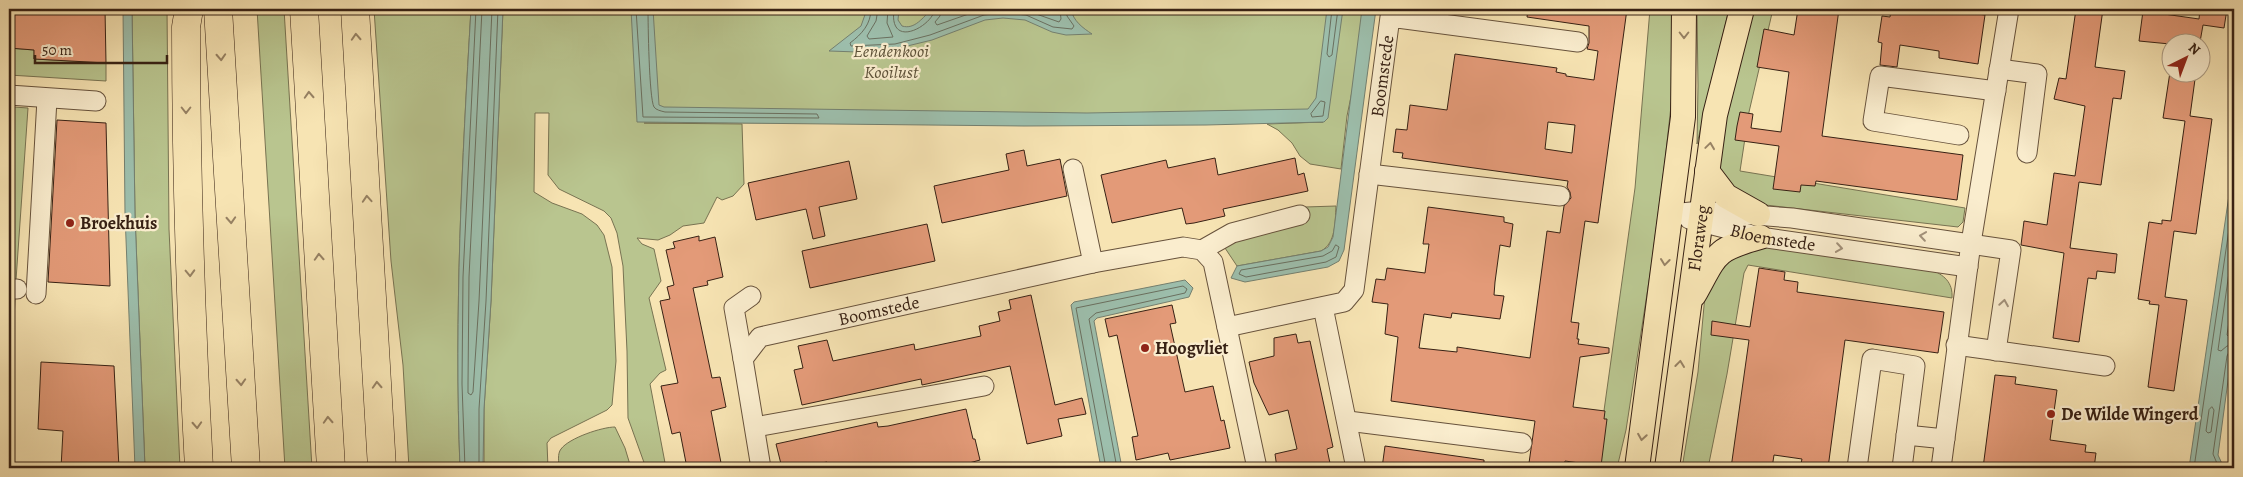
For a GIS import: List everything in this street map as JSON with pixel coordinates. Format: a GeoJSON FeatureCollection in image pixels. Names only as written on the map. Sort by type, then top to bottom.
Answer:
{"type":"FeatureCollection","features":[{"type":"Feature","properties":{"kind":"highway"},"geometry":{"type":"LineString","coordinates":[[189,9],[186,26],[186,173],[199,468]]}},
{"type":"Feature","properties":{"kind":"highway"},"geometry":{"type":"LineString","coordinates":[[218,9],[246,468]]}},
{"type":"Feature","properties":{"kind":"highway"},"geometry":{"type":"LineString","coordinates":[[304,9],[331,468]]}},
{"type":"Feature","properties":{"kind":"highway"},"geometry":{"type":"LineString","coordinates":[[354,9],[382,468]]}},
{"type":"Feature","properties":{"kind":"main road","name":"Floraweg"},"geometry":{"type":"LineString","coordinates":[[1638,468],[1683,117],[1684,9]]}},
{"type":"Feature","properties":{"kind":"main road","name":"Floraweg"},"geometry":{"type":"LineString","coordinates":[[1667,468],[1715,115],[1742,9]]}},
{"type":"Feature","properties":{"kind":"main road"},"geometry":{"type":"LineString","coordinates":[[1688,305],[1716,255],[1759,226],[1726,196],[1707,171]]}},
{"type":"Feature","properties":{"kind":"street"},"geometry":{"type":"LineString","coordinates":[[1941,468],[1956,345],[2008,9]]}},
{"type":"Feature","properties":{"kind":"street","name":"Boomstede"},"geometry":{"type":"LineString","coordinates":[[1227,327],[1344,302],[1354,290],[1390,16],[1578,42]]}},
{"type":"Feature","properties":{"kind":"street"},"geometry":{"type":"LineString","coordinates":[[1999,69],[2037,74],[2027,153]]}},
{"type":"Feature","properties":{"kind":"street"},"geometry":{"type":"LineString","coordinates":[[1959,134],[1873,121],[1880,76],[1996,91]]}},
{"type":"Feature","properties":{"kind":"street"},"geometry":{"type":"LineString","coordinates":[[9,95],[96,100]]}},
{"type":"Feature","properties":{"kind":"street"},"geometry":{"type":"LineString","coordinates":[[36,294],[47,98]]}},
{"type":"Feature","properties":{"kind":"street"},"geometry":{"type":"LineString","coordinates":[[1073,169],[1093,263]]}},
{"type":"Feature","properties":{"kind":"street"},"geometry":{"type":"LineString","coordinates":[[1369,174],[1560,196]]}},
{"type":"Feature","properties":{"kind":"street","name":"Bloemstede"},"geometry":{"type":"LineString","coordinates":[[1671,214],[1759,226],[1968,267]]}},
{"type":"Feature","properties":{"kind":"street"},"geometry":{"type":"LineString","coordinates":[[1257,468],[1221,297],[1207,256],[1232,233],[1300,215]]}},
{"type":"Feature","properties":{"kind":"street","name":"Bloemstede"},"geometry":{"type":"LineString","coordinates":[[1759,226],[1971,243],[2012,250],[1996,351]]}},
{"type":"Feature","properties":{"kind":"street","name":"Boomstede"},"geometry":{"type":"LineString","coordinates":[[742,359],[760,337],[1093,263],[1183,247],[1207,256]]}},
{"type":"Feature","properties":{"kind":"street"},"geometry":{"type":"LineString","coordinates":[[751,296],[734,308],[761,468]]}},
{"type":"Feature","properties":{"kind":"street"},"geometry":{"type":"LineString","coordinates":[[1323,307],[1348,421],[1356,468]]}},
{"type":"Feature","properties":{"kind":"street"},"geometry":{"type":"LineString","coordinates":[[1956,345],[2105,366]]}},
{"type":"Feature","properties":{"kind":"street"},"geometry":{"type":"LineString","coordinates":[[1857,468],[1872,359],[1915,366],[1902,468]]}},
{"type":"Feature","properties":{"kind":"street"},"geometry":{"type":"LineString","coordinates":[[755,427],[984,386]]}},
{"type":"Feature","properties":{"kind":"street"},"geometry":{"type":"LineString","coordinates":[[1348,421],[1522,443]]}},
{"type":"Feature","properties":{"kind":"street"},"geometry":{"type":"LineString","coordinates":[[1906,435],[1945,439]]}},
{"type":"Feature","properties":{"kind":"green space"},"geometry":{"type":"Polygon","coordinates":[[[132,9],[167,9],[169,229],[180,468],[145,468],[135,216],[132,9]]]}},
{"type":"Feature","properties":{"kind":"green space"},"geometry":{"type":"Polygon","coordinates":[[[257,9],[284,9],[312,468],[285,468],[257,9]]]}},
{"type":"Feature","properties":{"kind":"green space"},"geometry":{"type":"Polygon","coordinates":[[[374,9],[471,9],[458,296],[460,468],[409,468],[403,365],[391,261],[374,9]]]}},
{"type":"Feature","properties":{"kind":"green space","name":"Eendenkooi Kooilust"},"geometry":{"type":"Polygon","coordinates":[[[503,9],[1369,9],[1347,116],[1341,169],[1310,164],[1300,156],[1292,143],[1278,130],[1267,124],[1323,122],[644,123],[742,124],[744,184],[733,196],[722,200],[717,197],[704,223],[683,226],[670,235],[658,240],[637,238],[642,244],[654,249],[661,281],[649,298],[666,370],[660,373],[650,384],[666,468],[646,468],[628,418],[623,266],[617,233],[611,218],[604,211],[559,189],[548,175],[549,113],[535,113],[534,192],[552,203],[582,214],[597,225],[604,235],[612,267],[616,361],[612,405],[607,410],[551,438],[547,443],[548,468],[484,468],[484,409],[491,301],[503,9]]]}},
{"type":"Feature","properties":{"kind":"green space"},"geometry":{"type":"Polygon","coordinates":[[[1650,9],[1673,9],[1674,78],[1665,161],[1626,430],[1617,468],[1596,468],[1635,188],[1650,9]]]}},
{"type":"Feature","properties":{"kind":"green space"},"geometry":{"type":"Polygon","coordinates":[[[1697,9],[1729,9],[1697,144],[1698,86],[1697,9]]]}},
{"type":"Feature","properties":{"kind":"green space"},"geometry":{"type":"Polygon","coordinates":[[[1750,9],[1773,9],[1749,112],[1740,171],[1965,208],[1963,222],[1958,227],[1748,203],[1730,186],[1722,174],[1720,163],[1721,144],[1724,121],[1750,9]]]}},
{"type":"Feature","properties":{"kind":"green space"},"geometry":{"type":"Polygon","coordinates":[[[9,48],[34,50],[34,59],[106,63],[106,81],[9,75],[9,48]]]}},
{"type":"Feature","properties":{"kind":"green space"},"geometry":{"type":"Polygon","coordinates":[[[14,107],[28,108],[16,280],[9,279],[9,201],[14,107]]]}},
{"type":"Feature","properties":{"kind":"green space"},"geometry":{"type":"Polygon","coordinates":[[[1336,206],[1335,225],[1330,243],[1321,251],[1237,266],[1225,248],[1228,240],[1306,222],[1305,207],[1336,206]]]}},
{"type":"Feature","properties":{"kind":"green space"},"geometry":{"type":"Polygon","coordinates":[[[1743,247],[1772,247],[1930,269],[1947,280],[1951,288],[1952,298],[1748,265],[1744,273],[1727,374],[1708,468],[1682,468],[1698,372],[1705,295],[1709,280],[1743,247]]]}},
{"type":"Feature","properties":{"kind":"green space"},"geometry":{"type":"Polygon","coordinates":[[[9,299],[15,299],[12,361],[9,361],[9,299]]]}},
{"type":"Feature","properties":{"kind":"green space"},"geometry":{"type":"Polygon","coordinates":[[[9,379],[12,380],[9,439],[9,379]]]}},
{"type":"Feature","properties":{"kind":"green space"},"geometry":{"type":"Polygon","coordinates":[[[615,427],[625,448],[631,468],[559,468],[559,453],[565,445],[586,434],[615,427]]]}},
{"type":"Feature","properties":{"kind":"water"},"geometry":{"type":"Polygon","coordinates":[[[123,9],[132,9],[135,216],[145,468],[135,468],[125,214],[123,9]]]}},
{"type":"Feature","properties":{"kind":"water"},"geometry":{"type":"Polygon","coordinates":[[[471,9],[503,9],[491,301],[484,409],[483,468],[460,468],[458,411],[458,296],[471,9]]]}},
{"type":"Feature","properties":{"kind":"water"},"geometry":{"type":"Polygon","coordinates":[[[631,9],[653,9],[659,105],[664,107],[1087,113],[1308,109],[1316,98],[1327,9],[1343,9],[1328,118],[1324,122],[1024,126],[637,122],[631,9]]]}},
{"type":"Feature","properties":{"kind":"water"},"geometry":{"type":"Polygon","coordinates":[[[867,9],[899,9],[898,20],[902,26],[907,27],[918,22],[932,9],[1071,9],[1076,21],[1092,34],[1066,35],[1052,32],[1025,20],[1003,18],[985,20],[932,40],[895,49],[858,52],[829,51],[861,26],[867,9]]]}},
{"type":"Feature","properties":{"kind":"water"},"geometry":{"type":"Polygon","coordinates":[[[1362,9],[1376,9],[1344,250],[1339,261],[1328,267],[1245,282],[1231,278],[1237,266],[1321,251],[1328,247],[1333,237],[1362,9]]]}},
{"type":"Feature","properties":{"kind":"water"},"geometry":{"type":"Polygon","coordinates":[[[2234,161],[2234,336],[2218,455],[2224,468],[2189,468],[2234,161]]]}},
{"type":"Feature","properties":{"kind":"water"},"geometry":{"type":"Polygon","coordinates":[[[1185,280],[1193,288],[1189,297],[1097,318],[1094,321],[1122,468],[1101,468],[1071,305],[1074,302],[1185,280]]]}},
{"type":"Feature","properties":{"kind":"building"},"geometry":{"type":"Polygon","coordinates":[[[9,9],[105,9],[106,63],[34,59],[34,50],[9,48],[9,9]]]}},
{"type":"Feature","properties":{"kind":"building"},"geometry":{"type":"Polygon","coordinates":[[[1528,9],[1627,9],[1598,223],[1585,221],[1571,322],[1579,323],[1578,344],[1609,348],[1609,353],[1580,357],[1573,407],[1605,411],[1604,419],[1607,419],[1601,466],[1565,461],[1564,468],[1541,468],[1541,465],[1529,463],[1535,421],[1391,401],[1398,337],[1385,334],[1388,304],[1372,302],[1376,279],[1385,280],[1387,268],[1425,273],[1429,244],[1423,244],[1428,207],[1504,217],[1504,222],[1513,224],[1510,247],[1500,245],[1494,295],[1504,296],[1500,319],[1452,313],[1451,318],[1424,314],[1419,348],[1457,352],[1457,347],[1530,358],[1547,231],[1560,233],[1564,206],[1571,198],[1567,187],[1568,181],[1402,158],[1403,153],[1393,152],[1396,129],[1407,130],[1410,105],[1447,110],[1455,54],[1557,68],[1556,72],[1566,74],[1566,76],[1594,80],[1598,51],[1587,49],[1589,26],[1527,17],[1528,9]],[[1548,122],[1545,149],[1572,153],[1575,125],[1548,122]]]}},
{"type":"Feature","properties":{"kind":"building"},"geometry":{"type":"Polygon","coordinates":[[[1798,9],[1839,9],[1822,136],[1963,155],[1957,200],[1816,181],[1815,186],[1801,185],[1800,192],[1773,189],[1779,146],[1735,140],[1740,112],[1753,114],[1751,128],[1781,132],[1789,72],[1757,67],[1764,29],[1794,35],[1798,9]]]}},
{"type":"Feature","properties":{"kind":"building"},"geometry":{"type":"Polygon","coordinates":[[[1891,9],[1941,9],[1985,15],[1978,64],[1939,58],[1939,51],[1900,45],[1897,67],[1880,65],[1882,43],[1878,42],[1882,16],[1890,17],[1891,9]]]}},
{"type":"Feature","properties":{"kind":"building"},"geometry":{"type":"Polygon","coordinates":[[[2076,9],[2103,9],[2095,67],[2125,71],[2121,99],[2113,98],[2101,185],[2079,182],[2070,248],[2117,254],[2115,273],[2097,271],[2096,279],[2088,278],[2079,342],[2053,338],[2064,253],[2021,245],[2024,221],[2047,225],[2054,173],[2075,176],[2085,106],[2054,99],[2059,78],[2066,79],[2076,9]]]}},
{"type":"Feature","properties":{"kind":"building"},"geometry":{"type":"Polygon","coordinates":[[[2200,9],[2227,9],[2224,28],[2203,25],[2202,32],[2160,32],[2160,43],[2139,41],[2143,11],[2199,19],[2200,9]]]}},
{"type":"Feature","properties":{"kind":"building"},"geometry":{"type":"Polygon","coordinates":[[[2168,82],[2195,82],[2190,116],[2212,119],[2196,234],[2174,231],[2165,297],[2187,300],[2174,391],[2148,387],[2159,305],[2149,304],[2150,301],[2138,299],[2149,222],[2162,224],[2162,220],[2171,221],[2185,121],[2163,118],[2168,82]]]}},
{"type":"Feature","properties":{"kind":"building"},"geometry":{"type":"Polygon","coordinates":[[[57,120],[106,123],[110,286],[48,282],[57,120]]]}},
{"type":"Feature","properties":{"kind":"building"},"geometry":{"type":"Polygon","coordinates":[[[1024,150],[1027,166],[1060,159],[1067,196],[942,223],[934,186],[1009,170],[1006,154],[1024,150]]]}},
{"type":"Feature","properties":{"kind":"building"},"geometry":{"type":"Polygon","coordinates":[[[1215,158],[1218,175],[1295,158],[1298,175],[1304,173],[1308,191],[1223,209],[1225,216],[1194,223],[1186,224],[1182,208],[1112,223],[1101,175],[1166,160],[1168,168],[1215,158]]]}},
{"type":"Feature","properties":{"kind":"building"},"geometry":{"type":"Polygon","coordinates":[[[849,161],[857,199],[819,207],[825,236],[813,239],[806,209],[756,220],[748,183],[849,161]]]}},
{"type":"Feature","properties":{"kind":"building"},"geometry":{"type":"Polygon","coordinates":[[[927,224],[935,261],[810,288],[802,251],[927,224]]]}},
{"type":"Feature","properties":{"kind":"building"},"geometry":{"type":"Polygon","coordinates":[[[699,236],[699,241],[715,237],[723,277],[707,281],[708,285],[693,288],[712,378],[720,377],[726,407],[711,411],[722,468],[687,468],[680,432],[672,434],[661,386],[678,383],[660,301],[670,299],[667,287],[674,285],[666,250],[675,248],[673,242],[699,236]]]}},
{"type":"Feature","properties":{"kind":"building"},"geometry":{"type":"Polygon","coordinates":[[[1759,268],[1785,272],[1784,280],[1798,282],[1797,292],[1944,312],[1938,353],[1845,340],[1828,468],[1800,468],[1802,459],[1774,455],[1772,468],[1731,468],[1749,340],[1711,335],[1712,321],[1750,327],[1759,268]]]}},
{"type":"Feature","properties":{"kind":"building"},"geometry":{"type":"Polygon","coordinates":[[[1031,295],[1055,405],[1082,398],[1086,414],[1058,419],[1062,436],[1027,444],[1010,366],[922,385],[921,379],[802,405],[794,370],[803,368],[798,346],[827,340],[833,361],[914,344],[915,350],[981,336],[979,326],[1000,321],[998,312],[1011,309],[1009,300],[1031,295]]]}},
{"type":"Feature","properties":{"kind":"building"},"geometry":{"type":"Polygon","coordinates":[[[1172,305],[1176,323],[1170,324],[1185,392],[1213,386],[1221,421],[1224,420],[1230,448],[1170,460],[1168,453],[1136,460],[1132,437],[1138,436],[1117,335],[1109,337],[1105,319],[1172,305]]]}},
{"type":"Feature","properties":{"kind":"building"},"geometry":{"type":"Polygon","coordinates":[[[1296,334],[1298,343],[1310,341],[1333,447],[1327,449],[1331,468],[1277,468],[1275,454],[1297,449],[1288,410],[1269,415],[1254,383],[1249,362],[1274,356],[1274,338],[1296,334]]]}},
{"type":"Feature","properties":{"kind":"building"},"geometry":{"type":"Polygon","coordinates":[[[41,362],[114,366],[119,468],[61,468],[63,431],[38,429],[41,362]]]}},
{"type":"Feature","properties":{"kind":"building"},"geometry":{"type":"Polygon","coordinates":[[[1995,375],[2016,377],[2015,384],[2057,390],[2050,440],[2086,445],[2085,452],[2096,453],[2094,468],[1983,468],[1995,375]]]}},
{"type":"Feature","properties":{"kind":"building"},"geometry":{"type":"Polygon","coordinates":[[[966,409],[980,460],[951,468],[827,468],[827,462],[795,468],[782,468],[776,444],[877,422],[878,427],[888,426],[966,409]]]}},
{"type":"Feature","properties":{"kind":"building"},"geometry":{"type":"Polygon","coordinates":[[[1385,446],[1484,460],[1484,468],[1382,468],[1385,446]]]}},
{"type":"Feature","properties":{"kind":"place","name":"Broekhuis"},"geometry":{"type":"Point","coordinates":[70,223]}},
{"type":"Feature","properties":{"kind":"place","name":"Hoogvliet"},"geometry":{"type":"Point","coordinates":[1145,348]}},
{"type":"Feature","properties":{"kind":"place","name":"De Wilde Wingerd"},"geometry":{"type":"Point","coordinates":[2051,414]}}]}
